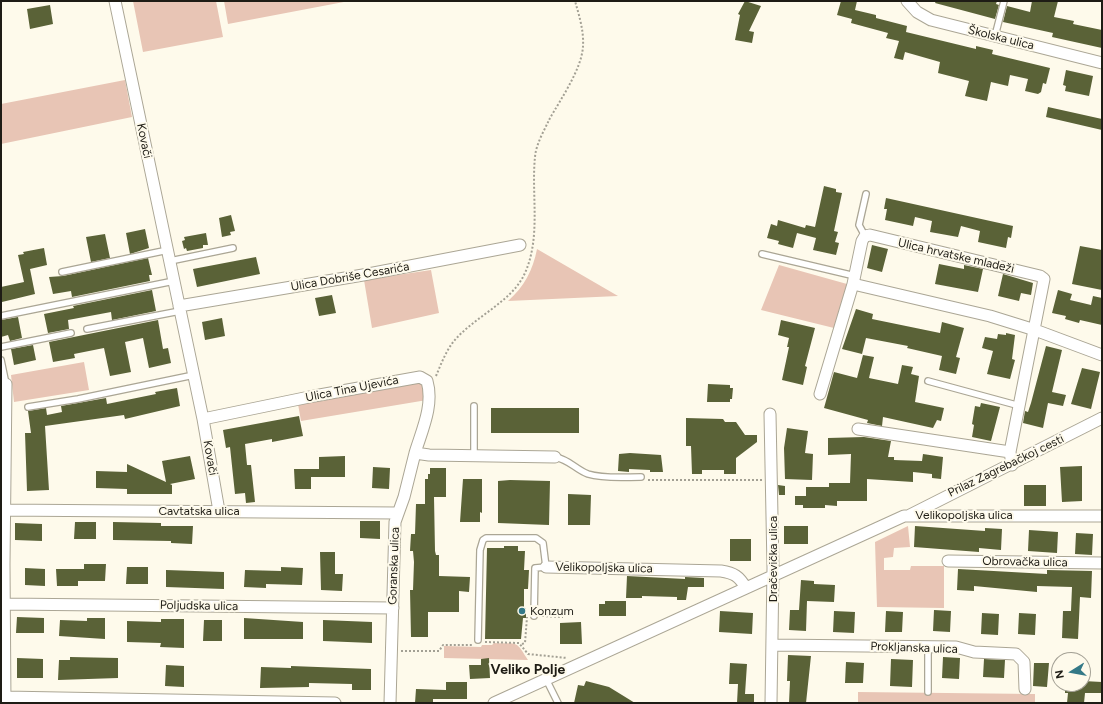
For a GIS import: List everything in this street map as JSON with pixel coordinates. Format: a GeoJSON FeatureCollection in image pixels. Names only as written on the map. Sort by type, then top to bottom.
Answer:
{"type":"FeatureCollection","features":[{"type":"Feature","properties":{"kind":"street","name":"Kovači"},"geometry":{"type":"LineString","coordinates":[[114,1],[194,375],[219,511]]}},
{"type":"Feature","properties":{"kind":"street","name":"Školska ulica"},"geometry":{"type":"LineString","coordinates":[[907,1],[917,12],[931,20],[1102,63]]}},
{"type":"Feature","properties":{"kind":"street","name":"Ulica hrvatske mladeži"},"geometry":{"type":"LineString","coordinates":[[865,236],[870,235],[1040,276],[1044,279],[1010,452],[1012,465]]}},
{"type":"Feature","properties":{"kind":"street"},"geometry":{"type":"LineString","coordinates":[[820,394],[854,280],[862,241],[865,236]]}},
{"type":"Feature","properties":{"kind":"street","name":"Ulica Dobriše Cesarića"},"geometry":{"type":"LineString","coordinates":[[180,308],[520,245]]}},
{"type":"Feature","properties":{"kind":"street"},"geometry":{"type":"LineString","coordinates":[[854,280],[1035,330],[1102,355]]}},
{"type":"Feature","properties":{"kind":"street","name":"Ulica Tina Ujevića"},"geometry":{"type":"LineString","coordinates":[[203,419],[401,379],[420,377],[427,381],[430,390]]}},
{"type":"Feature","properties":{"kind":"street"},"geometry":{"type":"LineString","coordinates":[[3,384],[2,564],[5,604],[3,664],[5,700],[336,703]]}},
{"type":"Feature","properties":{"kind":"street"},"geometry":{"type":"LineString","coordinates":[[430,390],[428,408],[415,453],[474,456],[555,456]]}},
{"type":"Feature","properties":{"kind":"street","name":"Dračevička ulica"},"geometry":{"type":"LineString","coordinates":[[770,414],[773,576],[771,703]]}},
{"type":"Feature","properties":{"kind":"street","name":"Prilaz Zagrebačkoj cesti"},"geometry":{"type":"LineString","coordinates":[[910,515],[1012,465],[1102,418]]}},
{"type":"Feature","properties":{"kind":"street","name":"Prilaz Zagrebačkoj cesti"},"geometry":{"type":"LineString","coordinates":[[858,430],[1010,452]]}},
{"type":"Feature","properties":{"kind":"street","name":"Goranska ulica"},"geometry":{"type":"LineString","coordinates":[[390,703],[395,522],[404,497],[415,453]]}},
{"type":"Feature","properties":{"kind":"street","name":"Cavtatska ulica"},"geometry":{"type":"LineString","coordinates":[[3,510],[397,513]]}},
{"type":"Feature","properties":{"kind":"street","name":"Velikopoljska ulica"},"geometry":{"type":"LineString","coordinates":[[494,703],[882,525],[910,515],[1102,516]]}},
{"type":"Feature","properties":{"kind":"street","name":"Obrovačka ulica"},"geometry":{"type":"LineString","coordinates":[[948,561],[1102,563]]}},
{"type":"Feature","properties":{"kind":"street","name":"Velikopoljska ulica"},"geometry":{"type":"LineString","coordinates":[[546,567],[732,572],[740,577],[746,588]]}},
{"type":"Feature","properties":{"kind":"street","name":"Poljudska ulica"},"geometry":{"type":"LineString","coordinates":[[5,604],[393,608]]}},
{"type":"Feature","properties":{"kind":"street","name":"Prokljanska ulica"},"geometry":{"type":"LineString","coordinates":[[772,645],[956,647],[974,652],[1016,654],[1021,657],[1025,666],[1025,688]]}},
{"type":"Feature","properties":{"kind":"lane"},"geometry":{"type":"LineString","coordinates":[[995,36],[1004,1]]}},
{"type":"Feature","properties":{"kind":"lane"},"geometry":{"type":"LineString","coordinates":[[865,236],[859,225],[866,194]]}},
{"type":"Feature","properties":{"kind":"lane"},"geometry":{"type":"LineString","coordinates":[[62,272],[233,248]]}},
{"type":"Feature","properties":{"kind":"lane"},"geometry":{"type":"LineString","coordinates":[[762,254],[854,280]]}},
{"type":"Feature","properties":{"kind":"lane"},"geometry":{"type":"LineString","coordinates":[[1,316],[174,281]]}},
{"type":"Feature","properties":{"kind":"lane"},"geometry":{"type":"LineString","coordinates":[[87,329],[180,308]]}},
{"type":"Feature","properties":{"kind":"lane"},"geometry":{"type":"LineString","coordinates":[[1,347],[71,333]]}},
{"type":"Feature","properties":{"kind":"lane"},"geometry":{"type":"LineString","coordinates":[[1,360],[3,384]]}},
{"type":"Feature","properties":{"kind":"lane"},"geometry":{"type":"LineString","coordinates":[[28,406],[78,399],[194,375]]}},
{"type":"Feature","properties":{"kind":"lane"},"geometry":{"type":"LineString","coordinates":[[928,381],[1020,406]]}},
{"type":"Feature","properties":{"kind":"lane"},"geometry":{"type":"LineString","coordinates":[[474,406],[474,456]]}},
{"type":"Feature","properties":{"kind":"lane"},"geometry":{"type":"LineString","coordinates":[[555,456],[566,459],[578,468],[593,475],[641,477]]}},
{"type":"Feature","properties":{"kind":"lane","name":"Velikopoljska ulica"},"geometry":{"type":"LineString","coordinates":[[478,643],[480,550],[483,540],[489,537],[539,539],[545,548],[546,567]]}},
{"type":"Feature","properties":{"kind":"lane"},"geometry":{"type":"LineString","coordinates":[[534,616],[535,568],[546,567]]}},
{"type":"Feature","properties":{"kind":"lane"},"geometry":{"type":"LineString","coordinates":[[928,647],[928,692]]}},
{"type":"Feature","properties":{"kind":"lane"},"geometry":{"type":"LineString","coordinates":[[546,679],[558,703]]}},
{"type":"Feature","properties":{"kind":"path"},"geometry":{"type":"LineString","coordinates":[[430,390],[445,356],[454,341],[514,289],[522,277],[530,259],[534,230],[535,156],[542,134],[578,66],[583,46],[581,22],[575,1]]}},
{"type":"Feature","properties":{"kind":"path"},"geometry":{"type":"LineString","coordinates":[[641,477],[648,480],[772,480]]}},
{"type":"Feature","properties":{"kind":"path"},"geometry":{"type":"LineString","coordinates":[[392,651],[439,651],[443,645],[483,642],[519,643],[528,654],[565,657],[570,662]]}},
{"type":"Feature","properties":{"kind":"shaded area"},"geometry":{"type":"Polygon","coordinates":[[[133,1],[216,1],[223,37],[143,52],[133,1]]]}},
{"type":"Feature","properties":{"kind":"shaded area"},"geometry":{"type":"Polygon","coordinates":[[[224,1],[349,1],[228,24],[224,1]]]}},
{"type":"Feature","properties":{"kind":"shaded area"},"geometry":{"type":"Polygon","coordinates":[[[125,80],[132,117],[1,144],[1,104],[125,80]]]}},
{"type":"Feature","properties":{"kind":"shaded area"},"geometry":{"type":"Polygon","coordinates":[[[537,249],[618,296],[508,301],[519,290],[527,278],[537,249]]]}},
{"type":"Feature","properties":{"kind":"shaded area"},"geometry":{"type":"Polygon","coordinates":[[[779,265],[847,284],[834,328],[761,310],[779,265]]]}},
{"type":"Feature","properties":{"kind":"shaded area"},"geometry":{"type":"Polygon","coordinates":[[[431,270],[439,313],[372,328],[364,280],[431,270]]]}},
{"type":"Feature","properties":{"kind":"shaded area"},"geometry":{"type":"Polygon","coordinates":[[[84,362],[89,390],[14,402],[11,375],[84,362]]]}},
{"type":"Feature","properties":{"kind":"shaded area"},"geometry":{"type":"Polygon","coordinates":[[[412,382],[422,384],[427,389],[427,400],[301,421],[298,404],[412,382]]]}},
{"type":"Feature","properties":{"kind":"shaded area"},"geometry":{"type":"Polygon","coordinates":[[[908,526],[910,547],[894,548],[893,557],[884,558],[884,570],[910,570],[911,566],[944,566],[944,608],[877,607],[875,542],[908,526]]]}},
{"type":"Feature","properties":{"kind":"shaded area"},"geometry":{"type":"Polygon","coordinates":[[[494,643],[515,644],[521,649],[528,660],[444,658],[444,646],[481,647],[482,645],[492,645],[494,643]]]}},
{"type":"Feature","properties":{"kind":"shaded area"},"geometry":{"type":"Polygon","coordinates":[[[858,692],[1035,694],[1035,703],[858,703],[858,692]]]}},
{"type":"Feature","properties":{"kind":"building"},"geometry":{"type":"Polygon","coordinates":[[[745,1],[761,6],[749,31],[754,32],[752,43],[735,40],[740,15],[738,14],[745,1]]]}},
{"type":"Feature","properties":{"kind":"building"},"geometry":{"type":"Polygon","coordinates":[[[841,1],[857,1],[855,10],[876,15],[876,18],[907,26],[906,32],[976,49],[976,46],[993,50],[992,54],[1050,68],[1046,84],[1043,83],[1041,92],[1038,94],[1025,91],[1028,79],[1010,75],[1008,86],[991,82],[987,101],[965,96],[969,81],[938,73],[940,62],[905,52],[903,60],[894,58],[899,41],[886,38],[888,33],[851,23],[852,19],[837,15],[841,1]]]}},
{"type":"Feature","properties":{"kind":"building"},"geometry":{"type":"Polygon","coordinates":[[[936,1],[997,1],[996,4],[999,5],[995,19],[935,3],[936,1]]]}},
{"type":"Feature","properties":{"kind":"building"},"geometry":{"type":"Polygon","coordinates":[[[1032,1],[1058,1],[1054,17],[1074,21],[1073,24],[1102,30],[1102,48],[1052,37],[1053,33],[1003,22],[1007,6],[1030,12],[1032,1]]]}},
{"type":"Feature","properties":{"kind":"building"},"geometry":{"type":"Polygon","coordinates":[[[50,5],[53,24],[30,29],[27,9],[50,5]]]}},
{"type":"Feature","properties":{"kind":"building"},"geometry":{"type":"Polygon","coordinates":[[[1066,70],[1093,76],[1089,96],[1065,91],[1066,86],[1063,85],[1066,70]]]}},
{"type":"Feature","properties":{"kind":"building"},"geometry":{"type":"Polygon","coordinates":[[[1048,107],[1102,119],[1102,130],[1046,117],[1048,107]]]}},
{"type":"Feature","properties":{"kind":"building"},"geometry":{"type":"Polygon","coordinates":[[[824,186],[836,189],[836,192],[842,193],[834,231],[838,232],[835,242],[839,243],[836,255],[813,250],[816,238],[797,233],[793,248],[778,244],[779,241],[767,238],[771,224],[777,226],[778,220],[805,228],[806,225],[815,227],[824,186]]]}},
{"type":"Feature","properties":{"kind":"building"},"geometry":{"type":"Polygon","coordinates":[[[886,198],[1013,226],[1011,238],[1008,237],[1006,248],[978,242],[980,231],[961,226],[958,237],[930,232],[932,221],[915,217],[913,226],[885,220],[887,209],[884,209],[886,198]]]}},
{"type":"Feature","properties":{"kind":"building"},"geometry":{"type":"Polygon","coordinates":[[[231,215],[235,231],[230,232],[231,235],[222,237],[219,218],[231,215]]]}},
{"type":"Feature","properties":{"kind":"building"},"geometry":{"type":"Polygon","coordinates":[[[145,229],[149,248],[130,254],[126,233],[145,229]]]}},
{"type":"Feature","properties":{"kind":"building"},"geometry":{"type":"Polygon","coordinates":[[[206,233],[208,245],[203,245],[203,248],[187,251],[186,248],[184,249],[182,241],[185,240],[184,237],[206,233]]]}},
{"type":"Feature","properties":{"kind":"building"},"geometry":{"type":"Polygon","coordinates":[[[105,234],[110,258],[91,262],[86,237],[105,234]]]}},
{"type":"Feature","properties":{"kind":"building"},"geometry":{"type":"Polygon","coordinates":[[[872,245],[888,249],[882,272],[867,268],[872,245]]]}},
{"type":"Feature","properties":{"kind":"building"},"geometry":{"type":"Polygon","coordinates":[[[1080,246],[1102,250],[1102,290],[1072,284],[1080,246]]]}},
{"type":"Feature","properties":{"kind":"building"},"geometry":{"type":"Polygon","coordinates":[[[44,248],[47,265],[30,269],[35,294],[2,302],[1,287],[24,282],[18,255],[24,254],[23,252],[44,248]]]}},
{"type":"Feature","properties":{"kind":"building"},"geometry":{"type":"Polygon","coordinates":[[[256,257],[260,274],[197,287],[193,269],[256,257]]]}},
{"type":"Feature","properties":{"kind":"building"},"geometry":{"type":"Polygon","coordinates":[[[148,258],[152,275],[149,275],[150,281],[72,297],[71,291],[53,294],[49,277],[63,276],[148,258]]]}},
{"type":"Feature","properties":{"kind":"building"},"geometry":{"type":"Polygon","coordinates":[[[939,264],[964,269],[964,265],[983,269],[978,292],[935,284],[939,264]]]}},
{"type":"Feature","properties":{"kind":"building"},"geometry":{"type":"Polygon","coordinates":[[[1003,274],[1033,283],[1031,295],[1021,293],[1019,301],[998,296],[1003,274]]]}},
{"type":"Feature","properties":{"kind":"building"},"geometry":{"type":"Polygon","coordinates":[[[152,290],[156,311],[112,320],[111,312],[68,320],[69,329],[48,333],[44,314],[74,308],[73,306],[152,290]]]}},
{"type":"Feature","properties":{"kind":"building"},"geometry":{"type":"Polygon","coordinates":[[[1058,290],[1072,294],[1070,300],[1091,305],[1093,296],[1102,298],[1102,325],[1080,320],[1079,323],[1065,319],[1066,316],[1052,313],[1058,290]]]}},
{"type":"Feature","properties":{"kind":"building"},"geometry":{"type":"Polygon","coordinates":[[[332,295],[336,313],[319,316],[315,298],[332,295]]]}},
{"type":"Feature","properties":{"kind":"building"},"geometry":{"type":"Polygon","coordinates":[[[856,309],[873,314],[872,319],[940,333],[942,322],[964,328],[956,357],[960,358],[956,374],[939,370],[942,356],[907,348],[908,346],[866,338],[862,354],[842,349],[856,309]]]}},
{"type":"Feature","properties":{"kind":"building"},"geometry":{"type":"Polygon","coordinates":[[[18,317],[22,338],[10,341],[8,335],[1,337],[1,320],[18,317]]]}},
{"type":"Feature","properties":{"kind":"building"},"geometry":{"type":"Polygon","coordinates":[[[222,318],[225,336],[205,340],[202,322],[222,318]]]}},
{"type":"Feature","properties":{"kind":"building"},"geometry":{"type":"Polygon","coordinates":[[[158,320],[163,349],[168,348],[171,363],[149,368],[143,338],[125,342],[131,372],[110,376],[104,348],[74,354],[75,358],[53,362],[49,342],[158,320]]]}},
{"type":"Feature","properties":{"kind":"building"},"geometry":{"type":"Polygon","coordinates":[[[781,320],[815,328],[805,366],[807,367],[803,385],[782,380],[789,347],[787,347],[789,338],[778,335],[781,320]]]}},
{"type":"Feature","properties":{"kind":"building"},"geometry":{"type":"Polygon","coordinates":[[[1006,333],[1015,335],[1012,359],[1015,360],[1010,379],[987,374],[993,351],[982,348],[985,337],[997,339],[998,334],[1006,335],[1006,333]]]}},
{"type":"Feature","properties":{"kind":"building"},"geometry":{"type":"Polygon","coordinates":[[[33,345],[36,360],[14,365],[11,349],[33,345]]]}},
{"type":"Feature","properties":{"kind":"building"},"geometry":{"type":"Polygon","coordinates":[[[1046,346],[1062,350],[1052,392],[1066,395],[1063,406],[1048,403],[1043,428],[1023,423],[1025,411],[1028,412],[1031,403],[1046,346]]]}},
{"type":"Feature","properties":{"kind":"building"},"geometry":{"type":"Polygon","coordinates":[[[863,355],[874,357],[869,378],[898,384],[902,365],[913,367],[911,374],[919,376],[915,402],[944,408],[941,421],[937,420],[933,428],[883,417],[882,426],[867,423],[868,420],[824,408],[834,372],[857,378],[863,355]]]}},
{"type":"Feature","properties":{"kind":"building"},"geometry":{"type":"Polygon","coordinates":[[[1082,368],[1100,372],[1091,409],[1071,404],[1082,368]]]}},
{"type":"Feature","properties":{"kind":"building"},"geometry":{"type":"Polygon","coordinates":[[[708,384],[730,385],[730,388],[733,388],[732,399],[730,399],[730,402],[707,402],[708,384]]]}},
{"type":"Feature","properties":{"kind":"building"},"geometry":{"type":"Polygon","coordinates":[[[177,388],[180,406],[125,419],[124,415],[45,426],[49,490],[27,491],[25,433],[31,433],[28,411],[46,408],[47,415],[62,412],[61,406],[106,398],[107,404],[177,388]]]}},
{"type":"Feature","properties":{"kind":"building"},"geometry":{"type":"Polygon","coordinates":[[[981,403],[1000,407],[991,441],[972,437],[974,425],[972,424],[975,406],[980,407],[981,403]]]}},
{"type":"Feature","properties":{"kind":"building"},"geometry":{"type":"Polygon","coordinates":[[[491,408],[579,408],[579,433],[491,433],[491,408]]]}},
{"type":"Feature","properties":{"kind":"building"},"geometry":{"type":"Polygon","coordinates":[[[299,416],[303,436],[272,442],[272,439],[245,444],[247,465],[251,465],[255,502],[246,503],[245,493],[235,494],[230,447],[226,448],[223,430],[299,416]]]}},
{"type":"Feature","properties":{"kind":"building"},"geometry":{"type":"Polygon","coordinates":[[[686,418],[723,419],[725,422],[736,422],[745,435],[757,435],[757,442],[736,458],[736,474],[724,474],[724,470],[702,470],[702,474],[692,474],[691,446],[686,446],[686,418]]]}},
{"type":"Feature","properties":{"kind":"building"},"geometry":{"type":"Polygon","coordinates":[[[787,428],[808,431],[805,453],[813,454],[812,480],[785,479],[784,448],[787,428]]]}},
{"type":"Feature","properties":{"kind":"building"},"geometry":{"type":"Polygon","coordinates":[[[864,437],[891,441],[888,457],[894,457],[894,460],[922,461],[923,454],[943,457],[941,479],[932,478],[932,474],[913,472],[913,482],[867,479],[867,501],[837,501],[837,506],[825,505],[825,508],[803,508],[803,505],[795,505],[795,496],[806,496],[806,487],[829,487],[829,483],[850,483],[851,454],[828,455],[828,438],[864,437]]]}},
{"type":"Feature","properties":{"kind":"building"},"geometry":{"type":"Polygon","coordinates":[[[630,453],[661,455],[663,472],[629,469],[629,472],[618,471],[619,454],[630,453]]]}},
{"type":"Feature","properties":{"kind":"building"},"geometry":{"type":"Polygon","coordinates":[[[190,456],[195,479],[170,484],[172,485],[172,494],[127,494],[127,489],[96,488],[96,471],[127,472],[127,464],[166,482],[162,461],[190,456]]]}},
{"type":"Feature","properties":{"kind":"building"},"geometry":{"type":"Polygon","coordinates":[[[345,456],[345,477],[311,477],[311,489],[295,489],[294,469],[319,469],[319,457],[345,456]]]}},
{"type":"Feature","properties":{"kind":"building"},"geometry":{"type":"Polygon","coordinates":[[[1082,466],[1082,501],[1062,502],[1060,467],[1082,466]]]}},
{"type":"Feature","properties":{"kind":"building"},"geometry":{"type":"Polygon","coordinates":[[[373,467],[390,468],[389,489],[372,488],[373,467]]]}},
{"type":"Feature","properties":{"kind":"building"},"geometry":{"type":"Polygon","coordinates":[[[430,468],[446,468],[446,497],[434,497],[435,551],[436,555],[439,555],[439,576],[470,577],[469,592],[459,591],[459,612],[428,612],[428,637],[411,637],[410,590],[413,590],[414,562],[413,551],[410,551],[411,534],[415,534],[416,504],[425,504],[425,479],[428,479],[430,468]]]}},
{"type":"Feature","properties":{"kind":"building"},"geometry":{"type":"Polygon","coordinates":[[[463,479],[482,479],[482,513],[480,512],[480,522],[460,522],[463,479]]]}},
{"type":"Feature","properties":{"kind":"building"},"geometry":{"type":"Polygon","coordinates":[[[498,481],[550,481],[549,525],[498,523],[498,481]]]}},
{"type":"Feature","properties":{"kind":"building"},"geometry":{"type":"Polygon","coordinates":[[[778,485],[785,486],[785,495],[779,495],[778,485]]]}},
{"type":"Feature","properties":{"kind":"building"},"geometry":{"type":"Polygon","coordinates":[[[1024,485],[1046,485],[1046,506],[1024,506],[1024,485]]]}},
{"type":"Feature","properties":{"kind":"building"},"geometry":{"type":"Polygon","coordinates":[[[568,494],[591,495],[590,525],[568,525],[568,494]]]}},
{"type":"Feature","properties":{"kind":"building"},"geometry":{"type":"Polygon","coordinates":[[[360,521],[380,521],[380,539],[360,538],[360,521]]]}},
{"type":"Feature","properties":{"kind":"building"},"geometry":{"type":"Polygon","coordinates":[[[75,522],[96,522],[96,539],[74,539],[75,522]]]}},
{"type":"Feature","properties":{"kind":"building"},"geometry":{"type":"Polygon","coordinates":[[[113,522],[161,523],[161,526],[193,526],[192,544],[171,543],[171,541],[113,540],[113,522]]]}},
{"type":"Feature","properties":{"kind":"building"},"geometry":{"type":"Polygon","coordinates":[[[15,523],[42,524],[42,541],[15,540],[15,523]]]}},
{"type":"Feature","properties":{"kind":"building"},"geometry":{"type":"Polygon","coordinates":[[[784,526],[808,526],[808,544],[784,544],[784,526]]]}},
{"type":"Feature","properties":{"kind":"building"},"geometry":{"type":"Polygon","coordinates":[[[915,526],[985,531],[985,528],[1002,529],[1001,550],[979,548],[979,552],[914,547],[915,526]]]}},
{"type":"Feature","properties":{"kind":"building"},"geometry":{"type":"Polygon","coordinates":[[[1029,530],[1058,532],[1057,553],[1028,551],[1029,530]]]}},
{"type":"Feature","properties":{"kind":"building"},"geometry":{"type":"Polygon","coordinates":[[[1076,533],[1093,534],[1092,555],[1075,554],[1076,533]]]}},
{"type":"Feature","properties":{"kind":"building"},"geometry":{"type":"Polygon","coordinates":[[[730,539],[751,539],[751,561],[730,561],[730,539]]]}},
{"type":"Feature","properties":{"kind":"building"},"geometry":{"type":"Polygon","coordinates":[[[504,546],[518,546],[518,551],[525,551],[524,570],[529,570],[528,589],[524,589],[524,608],[526,608],[526,618],[523,618],[521,639],[485,639],[487,548],[504,548],[504,546]]]}},
{"type":"Feature","properties":{"kind":"building"},"geometry":{"type":"Polygon","coordinates":[[[320,552],[335,552],[335,574],[343,574],[342,591],[321,590],[320,552]]]}},
{"type":"Feature","properties":{"kind":"building"},"geometry":{"type":"Polygon","coordinates":[[[84,564],[106,564],[105,581],[78,581],[78,586],[57,586],[56,569],[84,569],[84,564]]]}},
{"type":"Feature","properties":{"kind":"building"},"geometry":{"type":"Polygon","coordinates":[[[127,567],[148,567],[148,584],[126,584],[127,567]]]}},
{"type":"Feature","properties":{"kind":"building"},"geometry":{"type":"Polygon","coordinates":[[[281,567],[303,568],[302,585],[266,584],[266,588],[244,587],[245,570],[281,571],[281,567]]]}},
{"type":"Feature","properties":{"kind":"building"},"geometry":{"type":"Polygon","coordinates":[[[25,568],[45,569],[45,586],[25,585],[25,568]]]}},
{"type":"Feature","properties":{"kind":"building"},"geometry":{"type":"Polygon","coordinates":[[[958,569],[1047,574],[1047,570],[1092,571],[1091,598],[1080,597],[1078,639],[1062,638],[1063,611],[1071,611],[1072,587],[1037,586],[1037,592],[974,586],[974,591],[957,590],[958,569]]]}},
{"type":"Feature","properties":{"kind":"building"},"geometry":{"type":"Polygon","coordinates":[[[166,570],[224,572],[224,589],[166,587],[166,570]]]}},
{"type":"Feature","properties":{"kind":"building"},"geometry":{"type":"Polygon","coordinates":[[[627,576],[685,579],[685,577],[704,578],[704,587],[688,587],[686,600],[677,600],[677,597],[642,596],[642,598],[626,598],[627,576]]]}},
{"type":"Feature","properties":{"kind":"building"},"geometry":{"type":"Polygon","coordinates":[[[801,580],[814,581],[814,584],[835,585],[834,602],[807,601],[806,631],[789,630],[790,610],[799,610],[801,580]]]}},
{"type":"Feature","properties":{"kind":"building"},"geometry":{"type":"Polygon","coordinates":[[[605,601],[626,601],[626,616],[599,616],[599,604],[605,604],[605,601]]]}},
{"type":"Feature","properties":{"kind":"building"},"geometry":{"type":"Polygon","coordinates":[[[934,610],[951,611],[950,632],[933,631],[934,610]]]}},
{"type":"Feature","properties":{"kind":"building"},"geometry":{"type":"Polygon","coordinates":[[[720,611],[753,613],[752,634],[719,632],[720,611]]]}},
{"type":"Feature","properties":{"kind":"building"},"geometry":{"type":"Polygon","coordinates":[[[834,611],[855,612],[854,633],[833,632],[834,611]]]}},
{"type":"Feature","properties":{"kind":"building"},"geometry":{"type":"Polygon","coordinates":[[[886,611],[903,612],[902,632],[885,632],[886,611]]]}},
{"type":"Feature","properties":{"kind":"building"},"geometry":{"type":"Polygon","coordinates":[[[982,613],[999,614],[998,635],[981,634],[982,613]]]}},
{"type":"Feature","properties":{"kind":"building"},"geometry":{"type":"Polygon","coordinates":[[[1019,613],[1036,614],[1035,635],[1018,634],[1019,613]]]}},
{"type":"Feature","properties":{"kind":"building"},"geometry":{"type":"Polygon","coordinates":[[[17,617],[44,618],[44,633],[16,633],[17,617]]]}},
{"type":"Feature","properties":{"kind":"building"},"geometry":{"type":"Polygon","coordinates":[[[87,618],[105,618],[105,639],[59,636],[60,620],[87,621],[87,618]]]}},
{"type":"Feature","properties":{"kind":"building"},"geometry":{"type":"Polygon","coordinates":[[[244,618],[303,622],[303,639],[244,639],[244,618]]]}},
{"type":"Feature","properties":{"kind":"building"},"geometry":{"type":"Polygon","coordinates":[[[161,619],[184,619],[184,648],[160,647],[161,643],[127,642],[127,621],[161,622],[161,619]]]}},
{"type":"Feature","properties":{"kind":"building"},"geometry":{"type":"Polygon","coordinates":[[[204,620],[222,620],[222,641],[203,641],[204,620]]]}},
{"type":"Feature","properties":{"kind":"building"},"geometry":{"type":"Polygon","coordinates":[[[323,620],[372,622],[372,643],[323,641],[323,620]]]}},
{"type":"Feature","properties":{"kind":"building"},"geometry":{"type":"Polygon","coordinates":[[[581,622],[582,644],[560,644],[560,623],[581,622]]]}},
{"type":"Feature","properties":{"kind":"building"},"geometry":{"type":"Polygon","coordinates":[[[788,655],[811,656],[806,703],[789,703],[790,681],[787,681],[788,655]]]}},
{"type":"Feature","properties":{"kind":"building"},"geometry":{"type":"Polygon","coordinates":[[[70,657],[118,658],[118,678],[58,680],[59,660],[70,660],[70,657]]]}},
{"type":"Feature","properties":{"kind":"building"},"geometry":{"type":"Polygon","coordinates":[[[943,657],[960,658],[959,679],[942,678],[943,657]]]}},
{"type":"Feature","properties":{"kind":"building"},"geometry":{"type":"Polygon","coordinates":[[[17,658],[43,659],[43,678],[17,678],[17,658]]]}},
{"type":"Feature","properties":{"kind":"building"},"geometry":{"type":"Polygon","coordinates":[[[489,658],[490,678],[470,679],[469,665],[481,665],[481,659],[489,658]]]}},
{"type":"Feature","properties":{"kind":"building"},"geometry":{"type":"Polygon","coordinates":[[[891,659],[913,660],[912,687],[890,686],[891,659]]]}},
{"type":"Feature","properties":{"kind":"building"},"geometry":{"type":"Polygon","coordinates":[[[984,659],[1005,660],[1004,678],[983,677],[984,659]]]}},
{"type":"Feature","properties":{"kind":"building"},"geometry":{"type":"Polygon","coordinates":[[[846,662],[864,663],[863,683],[845,683],[846,662]]]}},
{"type":"Feature","properties":{"kind":"building"},"geometry":{"type":"Polygon","coordinates":[[[730,663],[747,664],[745,694],[754,694],[754,703],[737,703],[738,684],[729,684],[730,663]]]}},
{"type":"Feature","properties":{"kind":"building"},"geometry":{"type":"Polygon","coordinates":[[[1034,663],[1049,663],[1047,687],[1033,686],[1034,663]]]}},
{"type":"Feature","properties":{"kind":"building"},"geometry":{"type":"Polygon","coordinates":[[[166,665],[184,666],[184,687],[165,686],[166,665]]]}},
{"type":"Feature","properties":{"kind":"building"},"geometry":{"type":"Polygon","coordinates":[[[291,666],[371,669],[371,690],[352,690],[352,684],[309,683],[309,687],[260,688],[261,667],[291,668],[291,666]]]}},
{"type":"Feature","properties":{"kind":"building"},"geometry":{"type":"Polygon","coordinates":[[[586,681],[609,687],[635,703],[574,703],[578,685],[584,686],[586,681]]]}},
{"type":"Feature","properties":{"kind":"building"},"geometry":{"type":"Polygon","coordinates":[[[1091,681],[1102,682],[1102,693],[1085,693],[1084,703],[1067,703],[1068,693],[1065,693],[1091,692],[1091,681]]]}},
{"type":"Feature","properties":{"kind":"building"},"geometry":{"type":"Polygon","coordinates":[[[446,682],[467,682],[467,699],[433,699],[433,703],[415,703],[416,689],[446,690],[446,682]]]}},
{"type":"Feature","properties":{"kind":"place","name":"Konzum"},"geometry":{"type":"Point","coordinates":[522,611]}},
{"type":"Feature","properties":{"kind":"district","name":"Veliko Polje"},"geometry":{"type":"Point","coordinates":[528,670]}}]}
